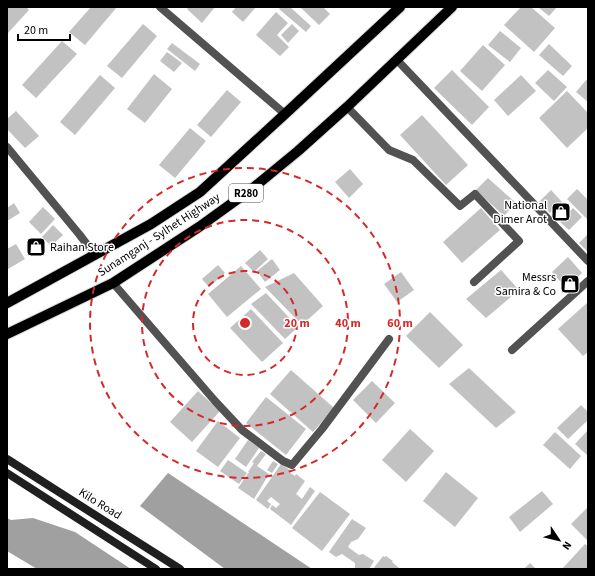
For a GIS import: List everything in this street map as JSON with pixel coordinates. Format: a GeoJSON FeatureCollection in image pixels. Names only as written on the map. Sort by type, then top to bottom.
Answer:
{"type":"FeatureCollection","features":[{"type":"Feature","properties":{"kind":"main road","name":"Sunamganj - Sylhet Highway"},"geometry":{"type":"LineString","coordinates":[[7,303],[151,224],[200,192],[400,7]]}},
{"type":"Feature","properties":{"kind":"main road","name":"Sunamganj - Sylhet Highway"},"geometry":{"type":"LineString","coordinates":[[7,334],[114,283],[199,227],[252,188],[347,107],[452,7]]}},
{"type":"Feature","properties":{"kind":"street"},"geometry":{"type":"LineString","coordinates":[[160,7],[285,114]]}},
{"type":"Feature","properties":{"kind":"street"},"geometry":{"type":"LineString","coordinates":[[397,60],[588,261]]}},
{"type":"Feature","properties":{"kind":"street"},"geometry":{"type":"LineString","coordinates":[[347,107],[390,150],[413,160],[460,206],[475,194],[519,241],[474,282]]}},
{"type":"Feature","properties":{"kind":"street"},"geometry":{"type":"LineString","coordinates":[[7,147],[95,255]]}},
{"type":"Feature","properties":{"kind":"street"},"geometry":{"type":"LineString","coordinates":[[512,350],[588,281]]}},
{"type":"Feature","properties":{"kind":"street"},"geometry":{"type":"LineString","coordinates":[[114,283],[215,401],[242,430],[283,461],[292,465],[322,429],[389,339]]}},
{"type":"Feature","properties":{"kind":"street","name":"Kilo Road"},"geometry":{"type":"LineString","coordinates":[[7,459],[180,569]]}},
{"type":"Feature","properties":{"kind":"street","name":"Kilo Road"},"geometry":{"type":"LineString","coordinates":[[7,473],[156,569]]}},
{"type":"Feature","properties":{"kind":"shaded area"},"geometry":{"type":"Polygon","coordinates":[[[168,473],[312,569],[225,569],[140,506],[168,473]]]}},
{"type":"Feature","properties":{"kind":"shaded area"},"geometry":{"type":"Polygon","coordinates":[[[7,518],[11,520],[33,518],[75,532],[131,569],[37,569],[7,551],[7,518]]]}},
{"type":"Feature","properties":{"kind":"building"},"geometry":{"type":"Polygon","coordinates":[[[7,7],[26,7],[29,10],[8,33],[7,7]]]}},
{"type":"Feature","properties":{"kind":"building"},"geometry":{"type":"Polygon","coordinates":[[[91,7],[117,7],[85,45],[69,32],[91,7]]]}},
{"type":"Feature","properties":{"kind":"building"},"geometry":{"type":"Polygon","coordinates":[[[189,7],[215,7],[202,23],[187,9],[189,7]]]}},
{"type":"Feature","properties":{"kind":"building"},"geometry":{"type":"Polygon","coordinates":[[[236,7],[256,7],[243,22],[232,12],[236,7]]]}},
{"type":"Feature","properties":{"kind":"building"},"geometry":{"type":"Polygon","coordinates":[[[281,7],[290,7],[311,26],[306,32],[279,9],[281,7]]]}},
{"type":"Feature","properties":{"kind":"building"},"geometry":{"type":"Polygon","coordinates":[[[300,7],[325,7],[324,8],[330,14],[319,25],[300,7]]]}},
{"type":"Feature","properties":{"kind":"building"},"geometry":{"type":"Polygon","coordinates":[[[521,7],[531,7],[555,28],[534,52],[504,25],[521,7]]]}},
{"type":"Feature","properties":{"kind":"building"},"geometry":{"type":"Polygon","coordinates":[[[538,7],[557,7],[549,16],[538,7]]]}},
{"type":"Feature","properties":{"kind":"building"},"geometry":{"type":"Polygon","coordinates":[[[276,12],[288,23],[277,35],[289,47],[280,56],[256,35],[276,12]]]}},
{"type":"Feature","properties":{"kind":"building"},"geometry":{"type":"Polygon","coordinates":[[[143,24],[157,36],[122,78],[107,66],[143,24]]]}},
{"type":"Feature","properties":{"kind":"building"},"geometry":{"type":"Polygon","coordinates":[[[292,24],[299,31],[288,43],[281,35],[292,24]]]}},
{"type":"Feature","properties":{"kind":"building"},"geometry":{"type":"Polygon","coordinates":[[[500,31],[521,48],[510,62],[488,45],[500,31]]]}},
{"type":"Feature","properties":{"kind":"building"},"geometry":{"type":"Polygon","coordinates":[[[62,41],[77,54],[36,98],[22,85],[62,41]]]}},
{"type":"Feature","properties":{"kind":"building"},"geometry":{"type":"Polygon","coordinates":[[[172,43],[200,64],[195,71],[167,49],[172,43]]]}},
{"type":"Feature","properties":{"kind":"building"},"geometry":{"type":"Polygon","coordinates":[[[549,44],[572,66],[563,76],[539,55],[549,44]]]}},
{"type":"Feature","properties":{"kind":"building"},"geometry":{"type":"Polygon","coordinates":[[[483,45],[505,65],[482,91],[460,71],[483,45]]]}},
{"type":"Feature","properties":{"kind":"building"},"geometry":{"type":"Polygon","coordinates":[[[167,52],[182,63],[174,72],[160,61],[167,52]]]}},
{"type":"Feature","properties":{"kind":"building"},"geometry":{"type":"Polygon","coordinates":[[[452,70],[489,107],[472,125],[434,88],[452,70]]]}},
{"type":"Feature","properties":{"kind":"building"},"geometry":{"type":"Polygon","coordinates":[[[548,70],[567,87],[554,101],[535,83],[548,70]]]}},
{"type":"Feature","properties":{"kind":"building"},"geometry":{"type":"Polygon","coordinates":[[[154,74],[172,89],[145,123],[127,109],[154,74]]]}},
{"type":"Feature","properties":{"kind":"building"},"geometry":{"type":"Polygon","coordinates":[[[100,75],[115,88],[75,135],[60,122],[100,75]]]}},
{"type":"Feature","properties":{"kind":"building"},"geometry":{"type":"Polygon","coordinates":[[[521,75],[536,91],[508,116],[494,100],[521,75]]]}},
{"type":"Feature","properties":{"kind":"building"},"geometry":{"type":"Polygon","coordinates":[[[586,80],[588,81],[588,102],[576,92],[586,80]]]}},
{"type":"Feature","properties":{"kind":"building"},"geometry":{"type":"Polygon","coordinates":[[[227,90],[241,102],[211,137],[197,125],[227,90]]]}},
{"type":"Feature","properties":{"kind":"building"},"geometry":{"type":"Polygon","coordinates":[[[567,91],[588,113],[588,128],[567,148],[539,118],[567,91]]]}},
{"type":"Feature","properties":{"kind":"building"},"geometry":{"type":"Polygon","coordinates":[[[16,111],[39,136],[25,148],[7,129],[7,119],[16,111]]]}},
{"type":"Feature","properties":{"kind":"building"},"geometry":{"type":"Polygon","coordinates":[[[422,115],[468,165],[446,185],[400,135],[422,115]]]}},
{"type":"Feature","properties":{"kind":"building"},"geometry":{"type":"Polygon","coordinates":[[[190,128],[206,141],[175,178],[159,165],[190,128]]]}},
{"type":"Feature","properties":{"kind":"building"},"geometry":{"type":"Polygon","coordinates":[[[350,169],[363,184],[349,198],[335,182],[350,169]]]}},
{"type":"Feature","properties":{"kind":"building"},"geometry":{"type":"Polygon","coordinates":[[[488,178],[516,203],[504,216],[476,190],[488,178]]]}},
{"type":"Feature","properties":{"kind":"building"},"geometry":{"type":"Polygon","coordinates":[[[577,189],[588,200],[588,220],[567,199],[577,189]]]}},
{"type":"Feature","properties":{"kind":"building"},"geometry":{"type":"Polygon","coordinates":[[[551,190],[562,202],[550,213],[539,202],[551,190]]]}},
{"type":"Feature","properties":{"kind":"building"},"geometry":{"type":"Polygon","coordinates":[[[14,203],[20,213],[7,221],[7,208],[14,203]]]}},
{"type":"Feature","properties":{"kind":"building"},"geometry":{"type":"Polygon","coordinates":[[[43,207],[55,219],[41,234],[29,222],[43,207]]]}},
{"type":"Feature","properties":{"kind":"building"},"geometry":{"type":"Polygon","coordinates":[[[481,208],[500,230],[462,263],[443,242],[481,208]]]}},
{"type":"Feature","properties":{"kind":"building"},"geometry":{"type":"Polygon","coordinates":[[[573,208],[582,217],[569,230],[560,222],[573,208]]]}},
{"type":"Feature","properties":{"kind":"building"},"geometry":{"type":"Polygon","coordinates":[[[53,225],[63,235],[51,246],[42,237],[53,225]]]}},
{"type":"Feature","properties":{"kind":"building"},"geometry":{"type":"Polygon","coordinates":[[[588,234],[588,252],[579,243],[588,234]]]}},
{"type":"Feature","properties":{"kind":"building"},"geometry":{"type":"Polygon","coordinates":[[[39,239],[44,250],[31,256],[26,245],[39,239]]]}},
{"type":"Feature","properties":{"kind":"building"},"geometry":{"type":"Polygon","coordinates":[[[16,244],[25,259],[8,269],[7,249],[16,244]]]}},
{"type":"Feature","properties":{"kind":"building"},"geometry":{"type":"Polygon","coordinates":[[[260,250],[268,259],[254,272],[245,263],[260,250]]]}},
{"type":"Feature","properties":{"kind":"building"},"geometry":{"type":"Polygon","coordinates":[[[568,257],[582,273],[566,288],[552,272],[568,257]]]}},
{"type":"Feature","properties":{"kind":"building"},"geometry":{"type":"Polygon","coordinates":[[[272,259],[280,270],[265,282],[257,271],[272,259]]]}},
{"type":"Feature","properties":{"kind":"building"},"geometry":{"type":"Polygon","coordinates":[[[218,265],[225,273],[209,287],[202,279],[218,265]]]}},
{"type":"Feature","properties":{"kind":"building"},"geometry":{"type":"Polygon","coordinates":[[[241,266],[261,289],[227,317],[208,294],[241,266]]]}},
{"type":"Feature","properties":{"kind":"building"},"geometry":{"type":"Polygon","coordinates":[[[501,270],[519,290],[486,318],[466,299],[501,270]]]}},
{"type":"Feature","properties":{"kind":"building"},"geometry":{"type":"Polygon","coordinates":[[[401,272],[414,290],[397,302],[384,284],[401,272]]]}},
{"type":"Feature","properties":{"kind":"building"},"geometry":{"type":"Polygon","coordinates":[[[294,273],[323,306],[302,325],[265,287],[294,273]]]}},
{"type":"Feature","properties":{"kind":"building"},"geometry":{"type":"Polygon","coordinates":[[[266,293],[298,327],[285,339],[251,304],[266,293]]]}},
{"type":"Feature","properties":{"kind":"building"},"geometry":{"type":"Polygon","coordinates":[[[588,302],[588,352],[583,356],[558,329],[588,302]]]}},
{"type":"Feature","properties":{"kind":"building"},"geometry":{"type":"Polygon","coordinates":[[[251,309],[283,343],[262,362],[230,328],[251,309]]]}},
{"type":"Feature","properties":{"kind":"building"},"geometry":{"type":"Polygon","coordinates":[[[430,312],[463,345],[439,368],[406,336],[430,312]]]}},
{"type":"Feature","properties":{"kind":"building"},"geometry":{"type":"Polygon","coordinates":[[[469,368],[516,412],[496,428],[449,384],[469,368]]]}},
{"type":"Feature","properties":{"kind":"building"},"geometry":{"type":"Polygon","coordinates":[[[291,370],[334,408],[313,432],[270,394],[291,370]]]}},
{"type":"Feature","properties":{"kind":"building"},"geometry":{"type":"Polygon","coordinates":[[[372,381],[395,403],[376,423],[353,400],[372,381]]]}},
{"type":"Feature","properties":{"kind":"building"},"geometry":{"type":"Polygon","coordinates":[[[198,391],[220,411],[192,442],[170,422],[198,391]]]}},
{"type":"Feature","properties":{"kind":"building"},"geometry":{"type":"Polygon","coordinates":[[[266,397],[306,429],[286,455],[246,423],[266,397]]]}},
{"type":"Feature","properties":{"kind":"building"},"geometry":{"type":"Polygon","coordinates":[[[581,405],[588,412],[588,420],[568,439],[557,428],[581,405]]]}},
{"type":"Feature","properties":{"kind":"building"},"geometry":{"type":"Polygon","coordinates":[[[218,421],[240,438],[218,467],[196,451],[218,421]]]}},
{"type":"Feature","properties":{"kind":"building"},"geometry":{"type":"Polygon","coordinates":[[[410,429],[434,451],[406,482],[382,460],[410,429]]]}},
{"type":"Feature","properties":{"kind":"building"},"geometry":{"type":"Polygon","coordinates":[[[588,430],[588,454],[587,455],[575,444],[588,430]]]}},
{"type":"Feature","properties":{"kind":"building"},"geometry":{"type":"Polygon","coordinates":[[[555,432],[581,456],[570,469],[543,445],[555,432]]]}},
{"type":"Feature","properties":{"kind":"building"},"geometry":{"type":"Polygon","coordinates":[[[248,440],[259,448],[246,467],[235,459],[248,440]]]}},
{"type":"Feature","properties":{"kind":"building"},"geometry":{"type":"Polygon","coordinates":[[[261,451],[266,454],[257,466],[269,474],[254,499],[238,488],[254,463],[252,462],[261,451]]]}},
{"type":"Feature","properties":{"kind":"building"},"geometry":{"type":"Polygon","coordinates":[[[228,460],[247,473],[239,484],[220,471],[228,460]]]}},
{"type":"Feature","properties":{"kind":"building"},"geometry":{"type":"Polygon","coordinates":[[[273,461],[278,464],[272,473],[267,470],[273,461]]]}},
{"type":"Feature","properties":{"kind":"building"},"geometry":{"type":"Polygon","coordinates":[[[281,464],[290,470],[289,472],[295,476],[296,474],[305,481],[296,494],[302,499],[310,487],[315,491],[291,525],[270,509],[272,505],[276,508],[280,504],[271,497],[267,501],[271,504],[268,509],[256,500],[281,464]]]}},
{"type":"Feature","properties":{"kind":"building"},"geometry":{"type":"Polygon","coordinates":[[[446,472],[478,498],[455,527],[423,501],[446,472]]]}},
{"type":"Feature","properties":{"kind":"building"},"geometry":{"type":"Polygon","coordinates":[[[542,491],[553,504],[520,532],[509,517],[542,491]]]}},
{"type":"Feature","properties":{"kind":"building"},"geometry":{"type":"Polygon","coordinates":[[[320,492],[350,514],[322,551],[292,528],[320,492]]]}},
{"type":"Feature","properties":{"kind":"building"},"geometry":{"type":"Polygon","coordinates":[[[588,507],[588,541],[571,524],[588,507]]]}},
{"type":"Feature","properties":{"kind":"building"},"geometry":{"type":"Polygon","coordinates":[[[352,519],[366,528],[358,539],[351,542],[348,547],[359,555],[363,554],[374,561],[369,569],[355,569],[355,563],[342,554],[336,557],[329,552],[352,519]]]}},
{"type":"Feature","properties":{"kind":"building"},"geometry":{"type":"Polygon","coordinates":[[[585,544],[588,546],[588,569],[562,569],[585,544]]]}},
{"type":"Feature","properties":{"kind":"building"},"geometry":{"type":"Polygon","coordinates":[[[383,556],[386,556],[393,561],[392,562],[399,568],[373,569],[383,556]]]}},
{"type":"Feature","properties":{"kind":"building"},"geometry":{"type":"Polygon","coordinates":[[[530,563],[536,569],[524,569],[530,563]]]}},
{"type":"Feature","properties":{"kind":"place","name":"National Dimer Arot"},"geometry":{"type":"Point","coordinates":[561,212]}},
{"type":"Feature","properties":{"kind":"place","name":"Raihan Store"},"geometry":{"type":"Point","coordinates":[36,247]}},
{"type":"Feature","properties":{"kind":"place","name":"Messrs Samira & Co"},"geometry":{"type":"Point","coordinates":[570,284]}}]}
